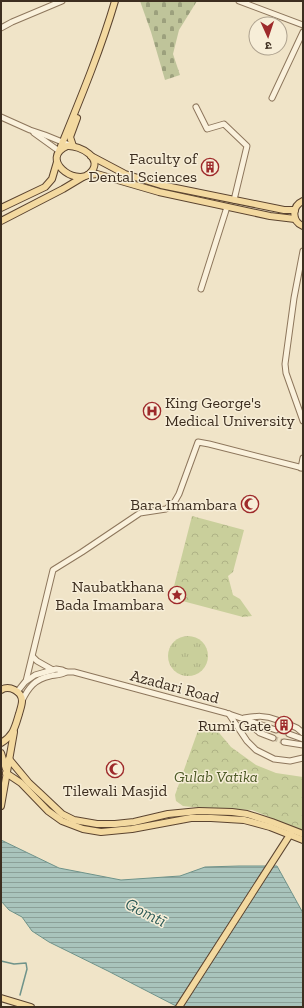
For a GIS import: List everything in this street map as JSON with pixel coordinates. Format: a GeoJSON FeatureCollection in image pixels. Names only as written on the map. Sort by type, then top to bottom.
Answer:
{"type":"FeatureCollection","features":[{"type":"Feature","properties":{"kind":"main road"},"geometry":{"type":"LineString","coordinates":[[1,208],[45,187],[52,179],[59,151],[81,99],[107,29],[115,1]]}},
{"type":"Feature","properties":{"kind":"main road"},"geometry":{"type":"LineString","coordinates":[[72,146],[70,137],[80,109],[81,99]]}},
{"type":"Feature","properties":{"kind":"main road"},"geometry":{"type":"LineString","coordinates":[[59,151],[67,146],[72,146],[88,152],[92,156],[126,174],[161,185],[284,210],[295,210]]}},
{"type":"Feature","properties":{"kind":"main road"},"geometry":{"type":"LineString","coordinates":[[1,221],[86,176],[94,166],[92,156]]}},
{"type":"Feature","properties":{"kind":"main road"},"geometry":{"type":"LineString","coordinates":[[57,162],[59,167],[64,171],[78,177],[96,174],[159,192],[270,216],[295,219]]}},
{"type":"Feature","properties":{"kind":"main road"},"geometry":{"type":"LineString","coordinates":[[183,197],[184,190]]}},
{"type":"Feature","properties":{"kind":"main road"},"geometry":{"type":"LineString","coordinates":[[302,227],[295,219],[294,211],[296,206],[303,201]]}},
{"type":"Feature","properties":{"kind":"main road"},"geometry":{"type":"LineString","coordinates":[[1,690],[8,687],[17,692],[22,701],[14,731],[1,806]]}},
{"type":"Feature","properties":{"kind":"main road"},"geometry":{"type":"LineString","coordinates":[[1,743],[8,739],[14,731]]}},
{"type":"Feature","properties":{"kind":"main road"},"geometry":{"type":"LineString","coordinates":[[1,753],[6,772],[21,784],[48,812],[62,821],[83,828],[101,832],[132,829],[192,818],[211,818],[244,820],[291,833],[303,834]]}},
{"type":"Feature","properties":{"kind":"main road"},"geometry":{"type":"LineString","coordinates":[[9,759],[29,782],[62,814],[74,820],[97,824],[115,824],[134,822],[164,815],[200,811],[237,812],[272,822],[303,840]]}},
{"type":"Feature","properties":{"kind":"main road"},"geometry":{"type":"LineString","coordinates":[[179,1007],[291,833]]}},
{"type":"Feature","properties":{"kind":"main road"},"geometry":{"type":"LineString","coordinates":[[1,998],[32,1007]]}},
{"type":"Feature","properties":{"kind":"street"},"geometry":{"type":"LineString","coordinates":[[1,28],[62,1]]}},
{"type":"Feature","properties":{"kind":"street"},"geometry":{"type":"LineString","coordinates":[[239,1],[303,25]]}},
{"type":"Feature","properties":{"kind":"street"},"geometry":{"type":"LineString","coordinates":[[272,98],[303,32]]}},
{"type":"Feature","properties":{"kind":"street"},"geometry":{"type":"LineString","coordinates":[[196,107],[207,129],[224,124],[247,146],[234,200]]}},
{"type":"Feature","properties":{"kind":"street"},"geometry":{"type":"LineString","coordinates":[[1,117],[72,146]]}},
{"type":"Feature","properties":{"kind":"street"},"geometry":{"type":"LineString","coordinates":[[30,130],[59,151]]}},
{"type":"Feature","properties":{"kind":"street"},"geometry":{"type":"LineString","coordinates":[[201,289],[226,207]]}},
{"type":"Feature","properties":{"kind":"street"},"geometry":{"type":"LineString","coordinates":[[303,251],[294,298],[285,364],[286,373],[303,421]]}},
{"type":"Feature","properties":{"kind":"street"},"geometry":{"type":"LineString","coordinates":[[26,681],[53,570],[140,513],[166,509],[175,501],[179,494],[198,442],[302,468],[303,458]]}},
{"type":"Feature","properties":{"kind":"street"},"geometry":{"type":"LineString","coordinates":[[32,657],[53,670]]}},
{"type":"Feature","properties":{"kind":"street"},"geometry":{"type":"LineString","coordinates":[[17,692],[26,681],[35,675],[53,670]]}},
{"type":"Feature","properties":{"kind":"street","name":"Azadari Road"},"geometry":{"type":"LineString","coordinates":[[53,670],[74,672],[243,719],[258,716],[269,717],[277,720]]}},
{"type":"Feature","properties":{"kind":"street"},"geometry":{"type":"LineString","coordinates":[[22,701],[30,687],[38,680],[66,672]]}},
{"type":"Feature","properties":{"kind":"street"},"geometry":{"type":"LineString","coordinates":[[229,714],[247,741],[256,750],[274,758],[290,761],[303,758]]}},
{"type":"Feature","properties":{"kind":"street"},"geometry":{"type":"LineString","coordinates":[[243,719],[276,730]]}},
{"type":"Feature","properties":{"kind":"street"},"geometry":{"type":"LineString","coordinates":[[243,719],[260,733],[273,738]]}},
{"type":"Feature","properties":{"kind":"street"},"geometry":{"type":"LineString","coordinates":[[288,724],[297,728],[303,733]]}},
{"type":"Feature","properties":{"kind":"street"},"geometry":{"type":"LineString","coordinates":[[289,734],[303,739]]}},
{"type":"Feature","properties":{"kind":"street"},"geometry":{"type":"LineString","coordinates":[[284,742],[303,745]]}},
{"type":"Feature","properties":{"kind":"street"},"geometry":{"type":"LineString","coordinates":[[164,815],[166,822]]}},
{"type":"Feature","properties":{"kind":"green space"},"geometry":{"type":"Polygon","coordinates":[[[140,1],[197,1],[179,30],[173,54],[180,75],[165,80],[140,1]]]}},
{"type":"Feature","properties":{"kind":"green space"},"geometry":{"type":"Polygon","coordinates":[[[192,516],[244,530],[233,572],[228,576],[233,595],[240,599],[252,616],[243,617],[171,598],[192,516]]]}},
{"type":"Feature","properties":{"kind":"green space"},"geometry":{"type":"Polygon","coordinates":[[[192,636],[199,639],[205,645],[208,656],[207,664],[199,673],[192,676],[184,676],[177,673],[169,664],[168,652],[171,645],[180,637],[192,636]]]}},
{"type":"Feature","properties":{"kind":"green space","name":"Gulab Vatika"},"geometry":{"type":"Polygon","coordinates":[[[200,725],[215,728],[231,747],[256,765],[276,773],[303,777],[303,831],[252,810],[183,806],[176,801],[175,795],[200,725]]]}},
{"type":"Feature","properties":{"kind":"water","name":"Gomtī"},"geometry":{"type":"Polygon","coordinates":[[[1,840],[59,868],[121,880],[180,876],[205,867],[277,866],[303,913],[303,1007],[178,1007],[49,942],[32,931],[22,917],[9,910],[1,901],[1,840]]]}},
{"type":"Feature","properties":{"kind":"waterway"},"geometry":{"type":"LineString","coordinates":[[1,961],[14,964],[26,963],[27,969],[20,995]]}},
{"type":"Feature","properties":{"kind":"tunnel"},"geometry":{"type":"LineString","coordinates":[[277,720],[288,724]]}},
{"type":"Feature","properties":{"kind":"tunnel"},"geometry":{"type":"LineString","coordinates":[[276,730],[289,734]]}},
{"type":"Feature","properties":{"kind":"tunnel"},"geometry":{"type":"LineString","coordinates":[[273,738],[284,742]]}},
{"type":"Feature","properties":{"kind":"place","name":"Faculty of Dental Sciences"},"geometry":{"type":"Point","coordinates":[210,167]}},
{"type":"Feature","properties":{"kind":"place","name":"King George's Medical University"},"geometry":{"type":"Point","coordinates":[152,411]}},
{"type":"Feature","properties":{"kind":"place","name":"Bara Imambara"},"geometry":{"type":"Point","coordinates":[250,504]}},
{"type":"Feature","properties":{"kind":"place","name":"Naubatkhana Bada Imambara"},"geometry":{"type":"Point","coordinates":[177,595]}},
{"type":"Feature","properties":{"kind":"place","name":"Rumi Gate"},"geometry":{"type":"Point","coordinates":[284,725]}},
{"type":"Feature","properties":{"kind":"place","name":"Tilewali Masjid"},"geometry":{"type":"Point","coordinates":[115,769]}}]}
